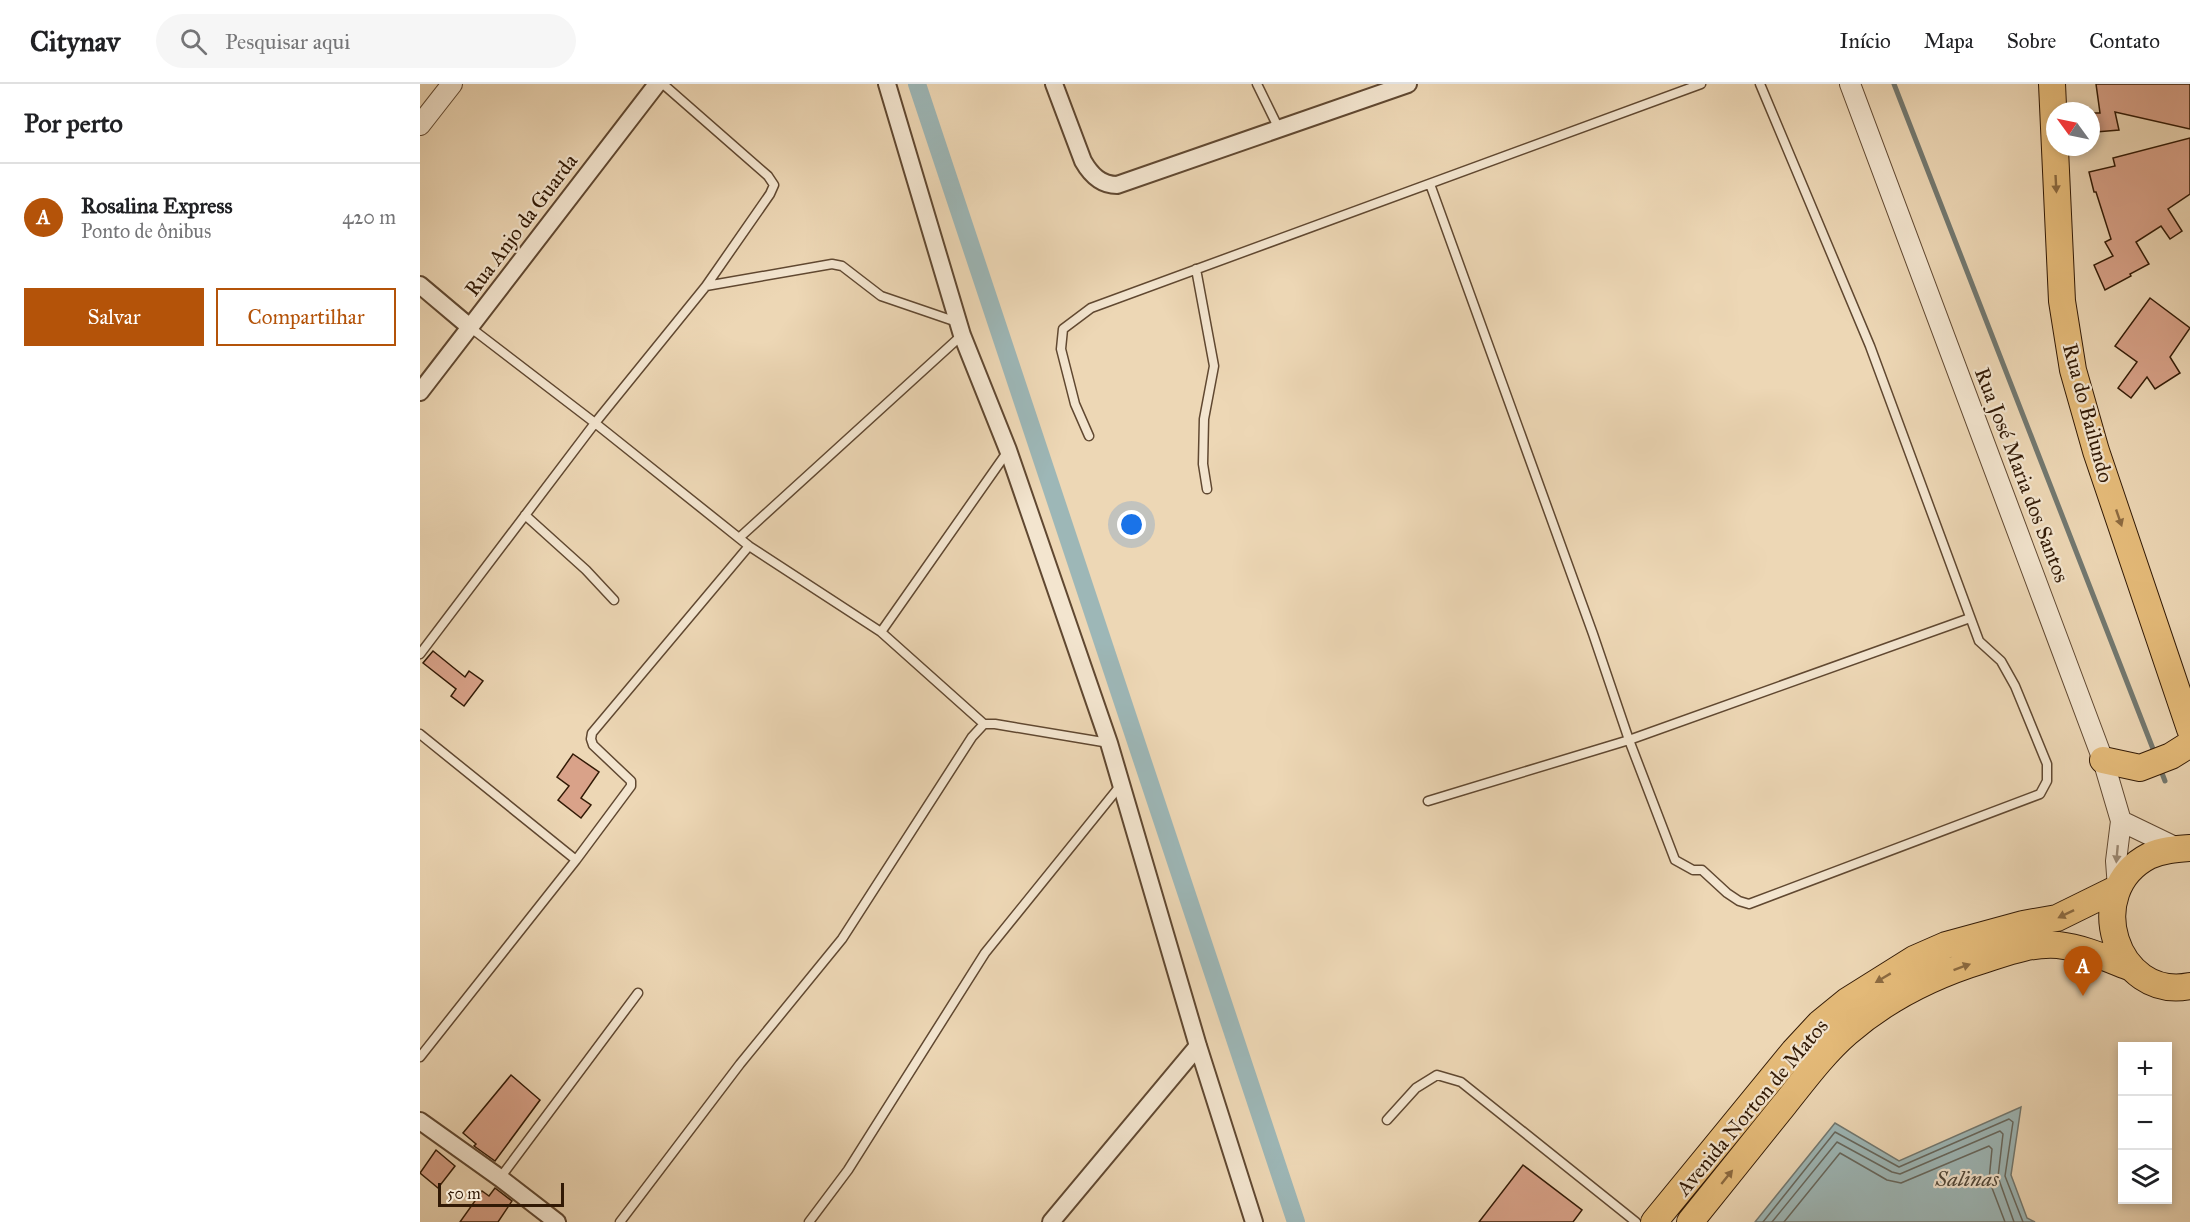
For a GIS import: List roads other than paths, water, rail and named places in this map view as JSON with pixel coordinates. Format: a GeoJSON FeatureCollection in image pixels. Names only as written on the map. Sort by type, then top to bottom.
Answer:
{"type":"FeatureCollection","features":[{"type":"Feature","properties":{"kind":"main road","name":"Rua do Bailundo"},"geometry":{"type":"LineString","coordinates":[[2052,84],[2062,302],[2073,370],[2096,451],[2190,729]]}},
{"type":"Feature","properties":{"kind":"main road"},"geometry":{"type":"LineString","coordinates":[[2103,760],[2140,768],[2181,750]]}},
{"type":"Feature","properties":{"kind":"main road"},"geometry":{"type":"LineString","coordinates":[[2132,968],[2119,951],[2112,930],[2112,909],[2118,888],[2137,864],[2164,850],[2185,848]]}},
{"type":"Feature","properties":{"kind":"main road","name":"Avenida Norton de Matos"},"geometry":{"type":"LineString","coordinates":[[1654,1222],[1794,1051],[1846,1000],[1914,959],[1946,945],[2023,924],[2057,918],[2118,888]]}},
{"type":"Feature","properties":{"kind":"main road","name":"Avenida Norton de Matos"},"geometry":{"type":"LineString","coordinates":[[1690,1222],[1820,1061],[1873,1012],[1935,977],[1964,965],[2019,948],[2044,945],[2084,950],[2132,968],[2147,979],[2164,986],[2190,986]]}},
{"type":"Feature","properties":{"kind":"street"},"geometry":{"type":"LineString","coordinates":[[420,125],[452,84]]}},
{"type":"Feature","properties":{"kind":"street","name":"Rua Anjo da Guarda"},"geometry":{"type":"LineString","coordinates":[[420,392],[657,84]]}},
{"type":"Feature","properties":{"kind":"street"},"geometry":{"type":"LineString","coordinates":[[887,84],[960,329],[1008,450],[1109,743],[1198,1046],[1254,1222]]}},
{"type":"Feature","properties":{"kind":"street"},"geometry":{"type":"LineString","coordinates":[[1054,84],[1083,161],[1089,171],[1109,185],[1118,185],[1408,84]]}},
{"type":"Feature","properties":{"kind":"street","name":"Rua José Maria dos Santos"},"geometry":{"type":"LineString","coordinates":[[1850,84],[2103,760],[2121,821],[2116,861],[2118,888]]}},
{"type":"Feature","properties":{"kind":"street"},"geometry":{"type":"LineString","coordinates":[[420,285],[471,328]]}},
{"type":"Feature","properties":{"kind":"street"},"geometry":{"type":"LineString","coordinates":[[2121,821],[2185,848]]}},
{"type":"Feature","properties":{"kind":"street"},"geometry":{"type":"LineString","coordinates":[[1052,1222],[1198,1046]]}},
{"type":"Feature","properties":{"kind":"street"},"geometry":{"type":"LineString","coordinates":[[420,1121],[557,1222]]}},
{"type":"Feature","properties":{"kind":"lane"},"geometry":{"type":"LineString","coordinates":[[420,654],[595,423],[706,285],[774,185],[768,176],[663,84]]}},
{"type":"Feature","properties":{"kind":"lane"},"geometry":{"type":"LineString","coordinates":[[1257,84],[1279,129]]}},
{"type":"Feature","properties":{"kind":"lane"},"geometry":{"type":"LineString","coordinates":[[1089,436],[1075,404],[1061,349],[1063,329],[1091,308],[1701,84]]}},
{"type":"Feature","properties":{"kind":"lane"},"geometry":{"type":"LineString","coordinates":[[1430,184],[1593,634],[1629,740],[1675,860],[1693,870],[1702,870],[1727,893],[1739,901],[1749,903],[2040,794],[2048,781],[2047,764],[2015,686],[2001,662],[1978,641],[1870,346],[1760,84]]}},
{"type":"Feature","properties":{"kind":"lane"},"geometry":{"type":"LineString","coordinates":[[706,285],[832,264],[842,266],[870,290],[881,296],[960,329],[739,538]]}},
{"type":"Feature","properties":{"kind":"lane"},"geometry":{"type":"LineString","coordinates":[[1196,269],[1214,366],[1204,419],[1203,464],[1207,489]]}},
{"type":"Feature","properties":{"kind":"lane"},"geometry":{"type":"LineString","coordinates":[[471,328],[749,546],[881,632],[984,724],[1109,743]]}},
{"type":"Feature","properties":{"kind":"lane"},"geometry":{"type":"LineString","coordinates":[[881,632],[1008,450]]}},
{"type":"Feature","properties":{"kind":"lane"},"geometry":{"type":"LineString","coordinates":[[525,515],[586,570],[614,600]]}},
{"type":"Feature","properties":{"kind":"lane"},"geometry":{"type":"LineString","coordinates":[[420,1057],[576,860],[631,786],[631,781],[593,745],[592,733],[749,546]]}},
{"type":"Feature","properties":{"kind":"lane"},"geometry":{"type":"LineString","coordinates":[[1428,801],[1629,740],[1970,618]]}},
{"type":"Feature","properties":{"kind":"lane"},"geometry":{"type":"LineString","coordinates":[[621,1222],[740,1064],[842,939],[972,737],[984,724]]}},
{"type":"Feature","properties":{"kind":"lane"},"geometry":{"type":"LineString","coordinates":[[420,734],[576,860]]}},
{"type":"Feature","properties":{"kind":"lane"},"geometry":{"type":"LineString","coordinates":[[809,1222],[848,1170],[985,953],[1122,784]]}},
{"type":"Feature","properties":{"kind":"lane"},"geometry":{"type":"LineString","coordinates":[[500,1178],[638,993]]}},
{"type":"Feature","properties":{"kind":"lane"},"geometry":{"type":"LineString","coordinates":[[1387,1120],[1416,1088],[1437,1075],[1461,1082],[1636,1222]]}},
{"type":"Feature","properties":{"kind":"water","name":"Salinas"},"geometry":{"type":"Polygon","coordinates":[[[2021,1107],[2011,1175],[2027,1218],[2035,1222],[1755,1222],[1835,1123],[1899,1161],[2021,1107]]]}},
{"type":"Feature","properties":{"kind":"waterway"},"geometry":{"type":"LineString","coordinates":[[917,84],[1296,1222]]}},
{"type":"Feature","properties":{"kind":"waterway"},"geometry":{"type":"LineString","coordinates":[[1894,84],[2155,754]]}},
{"type":"Feature","properties":{"kind":"waterway"},"geometry":{"type":"LineString","coordinates":[[2160,768],[2165,781]]}},
{"type":"Feature","properties":{"kind":"place","name":"Rosalina Express"},"geometry":{"type":"Point","coordinates":[2083,996]}}]}
